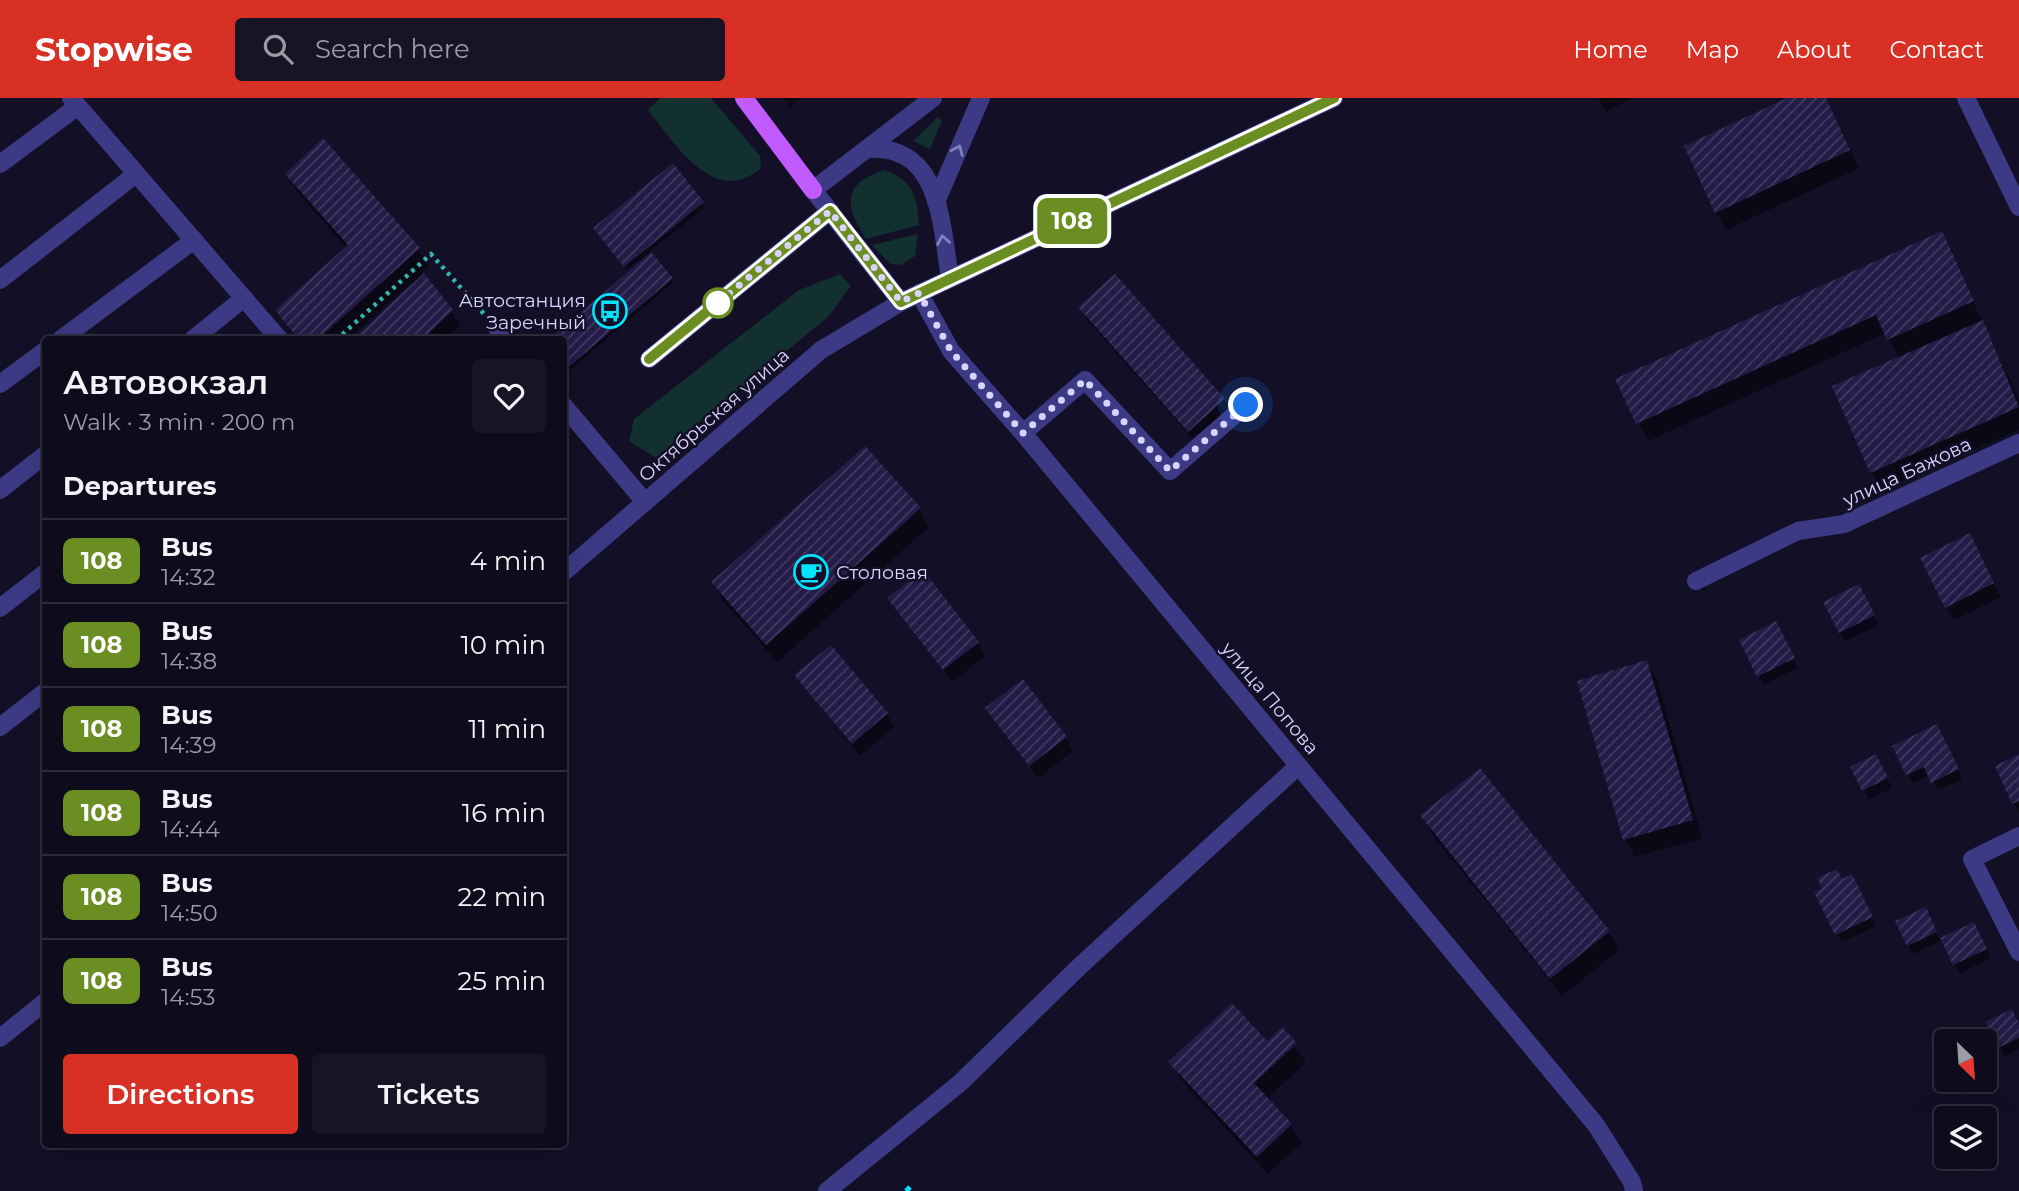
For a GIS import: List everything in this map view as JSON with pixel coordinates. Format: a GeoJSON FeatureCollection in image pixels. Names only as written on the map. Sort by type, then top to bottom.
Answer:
{"type":"FeatureCollection","features":[{"type":"Feature","properties":{"kind":"main road"},"geometry":{"type":"LineString","coordinates":[[744,98],[813,190]]}},
{"type":"Feature","properties":{"kind":"street"},"geometry":{"type":"LineString","coordinates":[[901,302],[813,190],[933,98]]}},
{"type":"Feature","properties":{"kind":"street"},"geometry":{"type":"LineString","coordinates":[[936,202],[981,98]]}},
{"type":"Feature","properties":{"kind":"street"},"geometry":{"type":"LineString","coordinates":[[866,149],[883,148],[899,152],[916,163],[928,179],[936,202],[950,278],[1334,98]]}},
{"type":"Feature","properties":{"kind":"street"},"geometry":{"type":"LineString","coordinates":[[1966,98],[2019,207]]}},
{"type":"Feature","properties":{"kind":"street"},"geometry":{"type":"LineString","coordinates":[[0,164],[74,102],[277,336]]}},
{"type":"Feature","properties":{"kind":"street"},"geometry":{"type":"LineString","coordinates":[[0,280],[136,174]]}},
{"type":"Feature","properties":{"kind":"street"},"geometry":{"type":"LineString","coordinates":[[649,359],[830,211]]}},
{"type":"Feature","properties":{"kind":"street"},"geometry":{"type":"LineString","coordinates":[[65,336],[194,240]]}},
{"type":"Feature","properties":{"kind":"street","name":"Октябрьская улица"},"geometry":{"type":"LineString","coordinates":[[567,569],[821,350],[901,302],[950,278]]}},
{"type":"Feature","properties":{"kind":"street","name":"улица Попова"},"geometry":{"type":"LineString","coordinates":[[919,293],[951,351],[1023,433],[1596,1125],[1632,1182],[1634,1191]]}},
{"type":"Feature","properties":{"kind":"street"},"geometry":{"type":"LineString","coordinates":[[196,336],[244,298]]}},
{"type":"Feature","properties":{"kind":"street"},"geometry":{"type":"LineString","coordinates":[[0,384],[42,353]]}},
{"type":"Feature","properties":{"kind":"street"},"geometry":{"type":"LineString","coordinates":[[1023,433],[1085,380],[1170,471],[1246,405]]}},
{"type":"Feature","properties":{"kind":"street"},"geometry":{"type":"LineString","coordinates":[[567,410],[645,502]]}},
{"type":"Feature","properties":{"kind":"street","name":"улица Бажова"},"geometry":{"type":"LineString","coordinates":[[1696,582],[1798,531],[1844,524],[2019,443]]}},
{"type":"Feature","properties":{"kind":"street"},"geometry":{"type":"LineString","coordinates":[[0,490],[42,457]]}},
{"type":"Feature","properties":{"kind":"street"},"geometry":{"type":"LineString","coordinates":[[0,608],[42,575]]}},
{"type":"Feature","properties":{"kind":"street"},"geometry":{"type":"LineString","coordinates":[[0,727],[42,694]]}},
{"type":"Feature","properties":{"kind":"street"},"geometry":{"type":"LineString","coordinates":[[827,1191],[960,1083],[1080,966],[1298,766]]}},
{"type":"Feature","properties":{"kind":"street"},"geometry":{"type":"LineString","coordinates":[[2019,836],[1972,859],[2019,952]]}},
{"type":"Feature","properties":{"kind":"street"},"geometry":{"type":"LineString","coordinates":[[0,1038],[42,1004]]}},
{"type":"Feature","properties":{"kind":"path"},"geometry":{"type":"LineString","coordinates":[[340,336],[431,254],[502,334]]}},
{"type":"Feature","properties":{"kind":"green space"},"geometry":{"type":"Polygon","coordinates":[[[660,98],[711,98],[760,156],[761,168],[744,179],[727,181],[711,176],[683,153],[648,110],[660,98]]]}},
{"type":"Feature","properties":{"kind":"green space"},"geometry":{"type":"Polygon","coordinates":[[[938,117],[942,121],[930,149],[913,141],[938,117]]]}},
{"type":"Feature","properties":{"kind":"green space"},"geometry":{"type":"Polygon","coordinates":[[[885,170],[902,179],[912,191],[919,225],[866,239],[854,216],[851,197],[861,181],[885,170]]]}},
{"type":"Feature","properties":{"kind":"green space"},"geometry":{"type":"Polygon","coordinates":[[[918,234],[915,256],[901,265],[890,264],[872,245],[918,234]]]}},
{"type":"Feature","properties":{"kind":"green space"},"geometry":{"type":"Polygon","coordinates":[[[840,274],[851,286],[828,317],[656,458],[629,441],[634,419],[799,290],[840,274]]]}},
{"type":"Feature","properties":{"kind":"building"},"geometry":{"type":"Polygon","coordinates":[[[1787,98],[1826,98],[1850,150],[1715,213],[1684,146],[1787,98]]]}},
{"type":"Feature","properties":{"kind":"building"},"geometry":{"type":"Polygon","coordinates":[[[323,138],[420,248],[321,336],[296,336],[275,310],[348,245],[285,174],[323,138]]]}},
{"type":"Feature","properties":{"kind":"building"},"geometry":{"type":"Polygon","coordinates":[[[673,163],[704,202],[624,267],[593,228],[673,163]]]}},
{"type":"Feature","properties":{"kind":"building"},"geometry":{"type":"Polygon","coordinates":[[[1942,231],[1974,301],[1887,340],[1876,315],[1636,424],[1615,379],[1942,231]]]}},
{"type":"Feature","properties":{"kind":"building"},"geometry":{"type":"Polygon","coordinates":[[[651,252],[673,278],[567,368],[567,336],[553,336],[651,252]]]}},
{"type":"Feature","properties":{"kind":"building"},"geometry":{"type":"Polygon","coordinates":[[[424,273],[453,310],[426,336],[356,336],[424,273]]]}},
{"type":"Feature","properties":{"kind":"building"},"geometry":{"type":"Polygon","coordinates":[[[1115,274],[1225,399],[1188,432],[1078,307],[1115,274]]]}},
{"type":"Feature","properties":{"kind":"building"},"geometry":{"type":"Polygon","coordinates":[[[1983,320],[2019,407],[1870,473],[1832,386],[1983,320]]]}},
{"type":"Feature","properties":{"kind":"building"},"geometry":{"type":"Polygon","coordinates":[[[865,446],[921,508],[766,645],[711,582],[865,446]]]}},
{"type":"Feature","properties":{"kind":"building"},"geometry":{"type":"Polygon","coordinates":[[[1970,533],[1994,583],[1945,608],[1920,558],[1970,533]]]}},
{"type":"Feature","properties":{"kind":"building"},"geometry":{"type":"Polygon","coordinates":[[[923,570],[979,642],[943,670],[887,598],[923,570]]]}},
{"type":"Feature","properties":{"kind":"building"},"geometry":{"type":"Polygon","coordinates":[[[1859,584],[1875,615],[1839,633],[1823,602],[1859,584]]]}},
{"type":"Feature","properties":{"kind":"building"},"geometry":{"type":"Polygon","coordinates":[[[1776,621],[1795,658],[1757,677],[1739,640],[1776,621]]]}},
{"type":"Feature","properties":{"kind":"building"},"geometry":{"type":"Polygon","coordinates":[[[831,645],[888,713],[852,744],[794,675],[831,645]]]}},
{"type":"Feature","properties":{"kind":"building"},"geometry":{"type":"Polygon","coordinates":[[[1647,660],[1693,820],[1623,840],[1577,681],[1647,660]]]}},
{"type":"Feature","properties":{"kind":"building"},"geometry":{"type":"Polygon","coordinates":[[[1023,679],[1067,737],[1029,766],[985,708],[1023,679]]]}},
{"type":"Feature","properties":{"kind":"building"},"geometry":{"type":"Polygon","coordinates":[[[1937,724],[1959,769],[1931,783],[1924,767],[1906,775],[1892,746],[1937,724]]]}},
{"type":"Feature","properties":{"kind":"building"},"geometry":{"type":"Polygon","coordinates":[[[1876,754],[1888,778],[1862,791],[1850,767],[1876,754]]]}},
{"type":"Feature","properties":{"kind":"building"},"geometry":{"type":"Polygon","coordinates":[[[2019,754],[2019,801],[2012,804],[1995,766],[2019,754]]]}},
{"type":"Feature","properties":{"kind":"building"},"geometry":{"type":"Polygon","coordinates":[[[1480,768],[1610,931],[1550,979],[1420,815],[1480,768]]]}},
{"type":"Feature","properties":{"kind":"building"},"geometry":{"type":"Polygon","coordinates":[[[1837,869],[1842,879],[1852,874],[1873,917],[1835,935],[1814,892],[1822,888],[1817,878],[1837,869]]]}},
{"type":"Feature","properties":{"kind":"building"},"geometry":{"type":"Polygon","coordinates":[[[1926,907],[1937,932],[1907,946],[1895,921],[1926,907]]]}},
{"type":"Feature","properties":{"kind":"building"},"geometry":{"type":"Polygon","coordinates":[[[1974,922],[1987,949],[1953,965],[1940,938],[1974,922]]]}},
{"type":"Feature","properties":{"kind":"building"},"geometry":{"type":"Polygon","coordinates":[[[1232,1003],[1267,1041],[1282,1027],[1297,1043],[1254,1083],[1292,1124],[1257,1157],[1168,1062],[1232,1003]]]}},
{"type":"Feature","properties":{"kind":"building"},"geometry":{"type":"Polygon","coordinates":[[[2012,1009],[2019,1024],[2019,1038],[1998,1048],[1997,1029],[1988,1029],[1985,1022],[2012,1009]]]}},
{"type":"Feature","properties":{"kind":"railway"},"geometry":{"type":"LineString","coordinates":[[906,1191],[910,1187]]}},
{"type":"Feature","properties":{"kind":"bus line","name":"108"},"geometry":{"type":"LineString","coordinates":[[649,359],[830,211],[901,302],[1334,98]]}},
{"type":"Feature","properties":{"kind":"place","name":"Автостанция Заречный"},"geometry":{"type":"Point","coordinates":[610,311]}},
{"type":"Feature","properties":{"kind":"place","name":"Столовая"},"geometry":{"type":"Point","coordinates":[811,572]}},
{"type":"Feature","properties":{"kind":"route"},"geometry":{"type":"LineString","coordinates":[[718,303],[709,310],[830,211],[901,302],[919,293],[951,351],[1023,433],[1085,380],[1170,471],[1246,405]]}}]}
